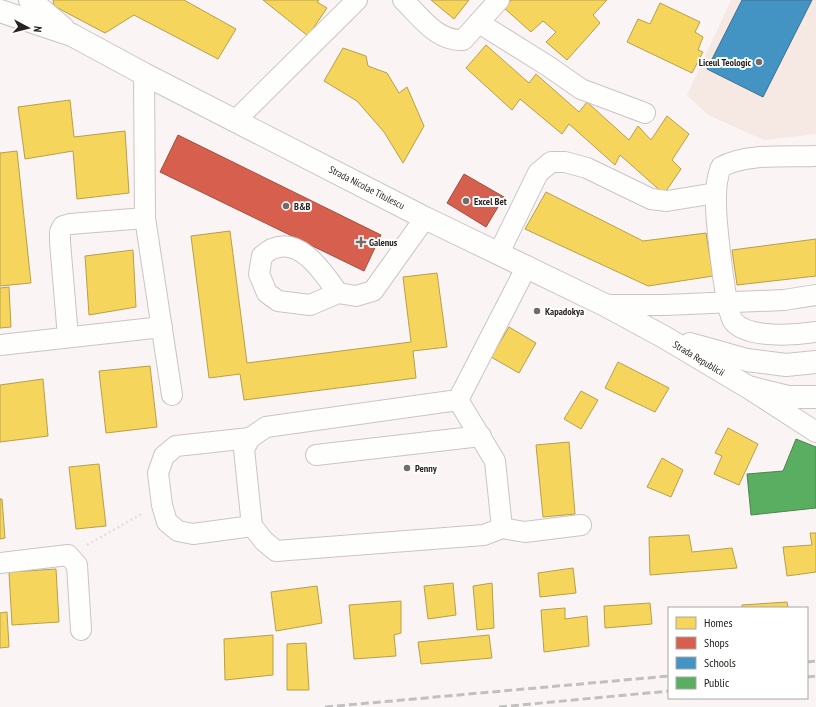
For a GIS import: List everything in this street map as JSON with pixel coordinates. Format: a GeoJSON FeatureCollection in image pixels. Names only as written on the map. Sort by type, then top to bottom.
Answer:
{"type":"FeatureCollection","features":[{"type":"Feature","properties":{"kind":"main road","name":"Strada Nicolae Titulescu"},"geometry":{"type":"LineString","coordinates":[[30,0],[72,35]]}},
{"type":"Feature","properties":{"kind":"main road","name":"Strada Nicolae Titulescu"},"geometry":{"type":"LineString","coordinates":[[0,11],[72,35],[144,74],[425,218],[527,266],[605,305],[664,337]]}},
{"type":"Feature","properties":{"kind":"main road","name":"Strada Republicii"},"geometry":{"type":"LineString","coordinates":[[664,337],[747,360],[786,365],[816,362]]}},
{"type":"Feature","properties":{"kind":"main road","name":"Strada Republicii"},"geometry":{"type":"LineString","coordinates":[[664,337],[748,388],[788,397],[816,397]]}},
{"type":"Feature","properties":{"kind":"street"},"geometry":{"type":"LineString","coordinates":[[236,120],[357,0]]}},
{"type":"Feature","properties":{"kind":"street"},"geometry":{"type":"LineString","coordinates":[[403,0],[434,30],[443,36],[456,40],[463,40],[498,0]]}},
{"type":"Feature","properties":{"kind":"street"},"geometry":{"type":"LineString","coordinates":[[479,23],[548,66],[581,89],[645,113]]}},
{"type":"Feature","properties":{"kind":"street"},"geometry":{"type":"LineString","coordinates":[[144,74],[145,218],[172,395]]}},
{"type":"Feature","properties":{"kind":"street"},"geometry":{"type":"LineString","coordinates":[[816,156],[751,158],[730,161],[721,167],[717,179],[716,192],[718,235],[728,301],[733,321],[745,329],[766,335],[816,332]]}},
{"type":"Feature","properties":{"kind":"street"},"geometry":{"type":"LineString","coordinates":[[500,253],[538,173],[551,162],[565,162],[587,168],[651,199],[667,202],[716,192]]}},
{"type":"Feature","properties":{"kind":"street"},"geometry":{"type":"LineString","coordinates":[[68,337],[60,242],[60,232],[63,226],[70,224],[145,218]]}},
{"type":"Feature","properties":{"kind":"street"},"geometry":{"type":"LineString","coordinates":[[338,293],[356,296],[373,291],[425,218]]}},
{"type":"Feature","properties":{"kind":"street"},"geometry":{"type":"LineString","coordinates":[[458,400],[527,266]]}},
{"type":"Feature","properties":{"kind":"street"},"geometry":{"type":"LineString","coordinates":[[605,305],[665,306],[728,301],[784,300],[816,295]]}},
{"type":"Feature","properties":{"kind":"street"},"geometry":{"type":"LineString","coordinates":[[0,344],[162,327]]}},
{"type":"Feature","properties":{"kind":"street"},"geometry":{"type":"LineString","coordinates":[[748,388],[816,432]]}},
{"type":"Feature","properties":{"kind":"street"},"geometry":{"type":"LineString","coordinates":[[458,400],[495,461],[502,528]]}},
{"type":"Feature","properties":{"kind":"street"},"geometry":{"type":"LineString","coordinates":[[458,400],[266,427],[250,438],[244,449],[252,526],[264,541],[276,551],[484,535],[502,528],[525,532],[581,525]]}},
{"type":"Feature","properties":{"kind":"street"},"geometry":{"type":"LineString","coordinates":[[316,455],[481,436]]}},
{"type":"Feature","properties":{"kind":"street"},"geometry":{"type":"LineString","coordinates":[[250,438],[176,446],[164,456],[158,473],[162,505],[167,522],[178,531],[193,534],[252,526]]}},
{"type":"Feature","properties":{"kind":"street"},"geometry":{"type":"LineString","coordinates":[[0,564],[68,555],[77,565],[81,630]]}},
{"type":"Feature","properties":{"kind":"path"},"geometry":{"type":"LineString","coordinates":[[68,555],[134,517],[162,505]]}},
{"type":"Feature","properties":{"kind":"shaded area","name":"Liceul Teologic"},"geometry":{"type":"Polygon","coordinates":[[[731,0],[816,0],[816,134],[764,140],[708,115],[687,95],[731,0]]]}},
{"type":"Feature","properties":{"kind":"building: Homes"},"geometry":{"type":"Polygon","coordinates":[[[53,0],[184,0],[236,29],[218,59],[134,15],[105,33],[54,6],[53,0]]]}},
{"type":"Feature","properties":{"kind":"building: Homes"},"geometry":{"type":"Polygon","coordinates":[[[263,0],[319,0],[317,2],[327,8],[308,36],[263,0]]]}},
{"type":"Feature","properties":{"kind":"building: Homes"},"geometry":{"type":"Polygon","coordinates":[[[431,0],[469,0],[454,19],[431,0]]]}},
{"type":"Feature","properties":{"kind":"building: Homes"},"geometry":{"type":"Polygon","coordinates":[[[511,0],[607,0],[593,15],[600,23],[567,60],[546,42],[556,32],[543,21],[531,32],[504,8],[511,0]]]}},
{"type":"Feature","properties":{"kind":"building: Homes"},"geometry":{"type":"Polygon","coordinates":[[[660,3],[700,22],[695,32],[703,37],[698,50],[703,52],[692,73],[627,42],[638,19],[650,24],[660,3]]]}},
{"type":"Feature","properties":{"kind":"building: Homes"},"geometry":{"type":"Polygon","coordinates":[[[486,45],[529,83],[536,74],[579,112],[587,102],[629,140],[638,126],[651,140],[667,116],[689,134],[672,160],[681,169],[664,194],[620,155],[615,165],[569,124],[562,134],[520,99],[512,110],[466,68],[486,45]]]}},
{"type":"Feature","properties":{"kind":"building: Homes"},"geometry":{"type":"Polygon","coordinates":[[[343,48],[366,56],[368,66],[387,73],[399,93],[407,87],[424,126],[403,163],[384,132],[357,101],[324,81],[343,48]]]}},
{"type":"Feature","properties":{"kind":"building: Homes"},"geometry":{"type":"Polygon","coordinates":[[[70,100],[74,137],[125,131],[129,193],[77,199],[73,151],[25,159],[18,107],[70,100]]]}},
{"type":"Feature","properties":{"kind":"building: Homes"},"geometry":{"type":"Polygon","coordinates":[[[17,151],[31,283],[0,286],[0,153],[17,151]]]}},
{"type":"Feature","properties":{"kind":"building: Homes"},"geometry":{"type":"Polygon","coordinates":[[[546,192],[643,241],[706,233],[713,276],[648,286],[525,229],[546,192]]]}},
{"type":"Feature","properties":{"kind":"building: Homes"},"geometry":{"type":"Polygon","coordinates":[[[230,231],[247,363],[411,342],[403,277],[437,273],[447,347],[413,351],[416,378],[244,400],[240,374],[209,378],[191,236],[230,231]]]}},
{"type":"Feature","properties":{"kind":"building: Homes"},"geometry":{"type":"Polygon","coordinates":[[[816,239],[816,276],[737,285],[732,250],[816,239]]]}},
{"type":"Feature","properties":{"kind":"building: Homes"},"geometry":{"type":"Polygon","coordinates":[[[133,250],[136,307],[89,315],[85,256],[133,250]]]}},
{"type":"Feature","properties":{"kind":"building: Homes"},"geometry":{"type":"Polygon","coordinates":[[[9,287],[11,327],[0,328],[0,288],[9,287]]]}},
{"type":"Feature","properties":{"kind":"building: Homes"},"geometry":{"type":"Polygon","coordinates":[[[509,327],[536,343],[519,373],[491,357],[509,327]]]}},
{"type":"Feature","properties":{"kind":"building: Homes"},"geometry":{"type":"Polygon","coordinates":[[[618,362],[669,388],[655,412],[605,388],[618,362]]]}},
{"type":"Feature","properties":{"kind":"building: Homes"},"geometry":{"type":"Polygon","coordinates":[[[150,366],[157,427],[106,433],[99,371],[150,366]]]}},
{"type":"Feature","properties":{"kind":"building: Homes"},"geometry":{"type":"Polygon","coordinates":[[[43,379],[48,436],[0,442],[0,385],[43,379]]]}},
{"type":"Feature","properties":{"kind":"building: Homes"},"geometry":{"type":"Polygon","coordinates":[[[581,391],[598,400],[581,429],[564,419],[581,391]]]}},
{"type":"Feature","properties":{"kind":"building: Homes"},"geometry":{"type":"Polygon","coordinates":[[[728,428],[758,444],[739,485],[714,474],[722,456],[715,453],[728,428]]]}},
{"type":"Feature","properties":{"kind":"building: Homes"},"geometry":{"type":"Polygon","coordinates":[[[569,442],[575,514],[543,517],[536,445],[569,442]]]}},
{"type":"Feature","properties":{"kind":"building: Homes"},"geometry":{"type":"Polygon","coordinates":[[[662,458],[683,470],[671,497],[647,487],[662,458]]]}},
{"type":"Feature","properties":{"kind":"building: Homes"},"geometry":{"type":"Polygon","coordinates":[[[99,464],[106,526],[76,529],[69,467],[99,464]]]}},
{"type":"Feature","properties":{"kind":"building: Homes"},"geometry":{"type":"Polygon","coordinates":[[[0,499],[2,499],[5,538],[0,539],[0,499]]]}},
{"type":"Feature","properties":{"kind":"building: Homes"},"geometry":{"type":"Polygon","coordinates":[[[810,533],[816,533],[816,572],[787,576],[783,547],[812,545],[810,533]]]}},
{"type":"Feature","properties":{"kind":"building: Homes"},"geometry":{"type":"Polygon","coordinates":[[[689,535],[692,552],[732,548],[737,568],[650,575],[649,537],[689,535]]]}},
{"type":"Feature","properties":{"kind":"building: Homes"},"geometry":{"type":"Polygon","coordinates":[[[573,568],[576,593],[540,597],[538,573],[573,568]]]}},
{"type":"Feature","properties":{"kind":"building: Homes"},"geometry":{"type":"Polygon","coordinates":[[[56,569],[59,622],[12,625],[9,572],[56,569]]]}},
{"type":"Feature","properties":{"kind":"building: Homes"},"geometry":{"type":"Polygon","coordinates":[[[453,583],[456,615],[428,619],[424,586],[453,583]]]}},
{"type":"Feature","properties":{"kind":"building: Homes"},"geometry":{"type":"Polygon","coordinates":[[[492,583],[494,628],[477,630],[473,586],[492,583]]]}},
{"type":"Feature","properties":{"kind":"building: Homes"},"geometry":{"type":"Polygon","coordinates":[[[317,586],[322,623],[276,631],[271,592],[317,586]]]}},
{"type":"Feature","properties":{"kind":"building: Homes"},"geometry":{"type":"Polygon","coordinates":[[[401,601],[401,633],[394,635],[396,656],[354,659],[349,605],[401,601]]]}},
{"type":"Feature","properties":{"kind":"building: Homes"},"geometry":{"type":"Polygon","coordinates":[[[787,602],[788,607],[742,607],[742,605],[787,602]]]}},
{"type":"Feature","properties":{"kind":"building: Homes"},"geometry":{"type":"Polygon","coordinates":[[[650,603],[652,624],[605,628],[604,606],[650,603]]]}},
{"type":"Feature","properties":{"kind":"building: Homes"},"geometry":{"type":"Polygon","coordinates":[[[565,608],[565,619],[587,616],[589,646],[544,652],[541,610],[565,608]]]}},
{"type":"Feature","properties":{"kind":"building: Homes"},"geometry":{"type":"Polygon","coordinates":[[[7,612],[9,647],[0,648],[0,613],[7,612]]]}},
{"type":"Feature","properties":{"kind":"building: Homes"},"geometry":{"type":"Polygon","coordinates":[[[273,635],[273,675],[225,680],[224,639],[273,635]]]}},
{"type":"Feature","properties":{"kind":"building: Homes"},"geometry":{"type":"Polygon","coordinates":[[[489,635],[492,658],[421,664],[418,642],[489,635]]]}},
{"type":"Feature","properties":{"kind":"building: Homes"},"geometry":{"type":"Polygon","coordinates":[[[306,643],[309,690],[287,690],[287,644],[306,643]]]}},
{"type":"Feature","properties":{"kind":"building: Shops"},"geometry":{"type":"Polygon","coordinates":[[[178,135],[381,235],[364,271],[160,172],[178,135]]]}},
{"type":"Feature","properties":{"kind":"building: Shops"},"geometry":{"type":"Polygon","coordinates":[[[464,174],[504,197],[486,227],[447,203],[464,174]]]}},
{"type":"Feature","properties":{"kind":"building: Schools"},"geometry":{"type":"Polygon","coordinates":[[[742,0],[812,0],[763,97],[707,69],[742,0]]]}},
{"type":"Feature","properties":{"kind":"building: Public"},"geometry":{"type":"Polygon","coordinates":[[[796,439],[816,447],[816,508],[751,515],[747,474],[783,471],[796,439]]]}},
{"type":"Feature","properties":{"kind":"railway"},"geometry":{"type":"LineString","coordinates":[[808,662],[816,661]]}},
{"type":"Feature","properties":{"kind":"railway"},"geometry":{"type":"LineString","coordinates":[[325,707],[668,676]]}},
{"type":"Feature","properties":{"kind":"railway"},"geometry":{"type":"LineString","coordinates":[[808,677],[816,676]]}},
{"type":"Feature","properties":{"kind":"railway"},"geometry":{"type":"LineString","coordinates":[[499,707],[668,691]]}},
{"type":"Feature","properties":{"kind":"place","name":"Liceul Teologic"},"geometry":{"type":"Point","coordinates":[759,62]}},
{"type":"Feature","properties":{"kind":"place","name":"Excel Bet"},"geometry":{"type":"Point","coordinates":[466,201]}},
{"type":"Feature","properties":{"kind":"place","name":"B&B"},"geometry":{"type":"Point","coordinates":[286,206]}},
{"type":"Feature","properties":{"kind":"place","name":"Galenus"},"geometry":{"type":"Point","coordinates":[361,242]}},
{"type":"Feature","properties":{"kind":"place","name":"Kapadokya"},"geometry":{"type":"Point","coordinates":[537,311]}},
{"type":"Feature","properties":{"kind":"place","name":"Penny"},"geometry":{"type":"Point","coordinates":[407,468]}}]}
